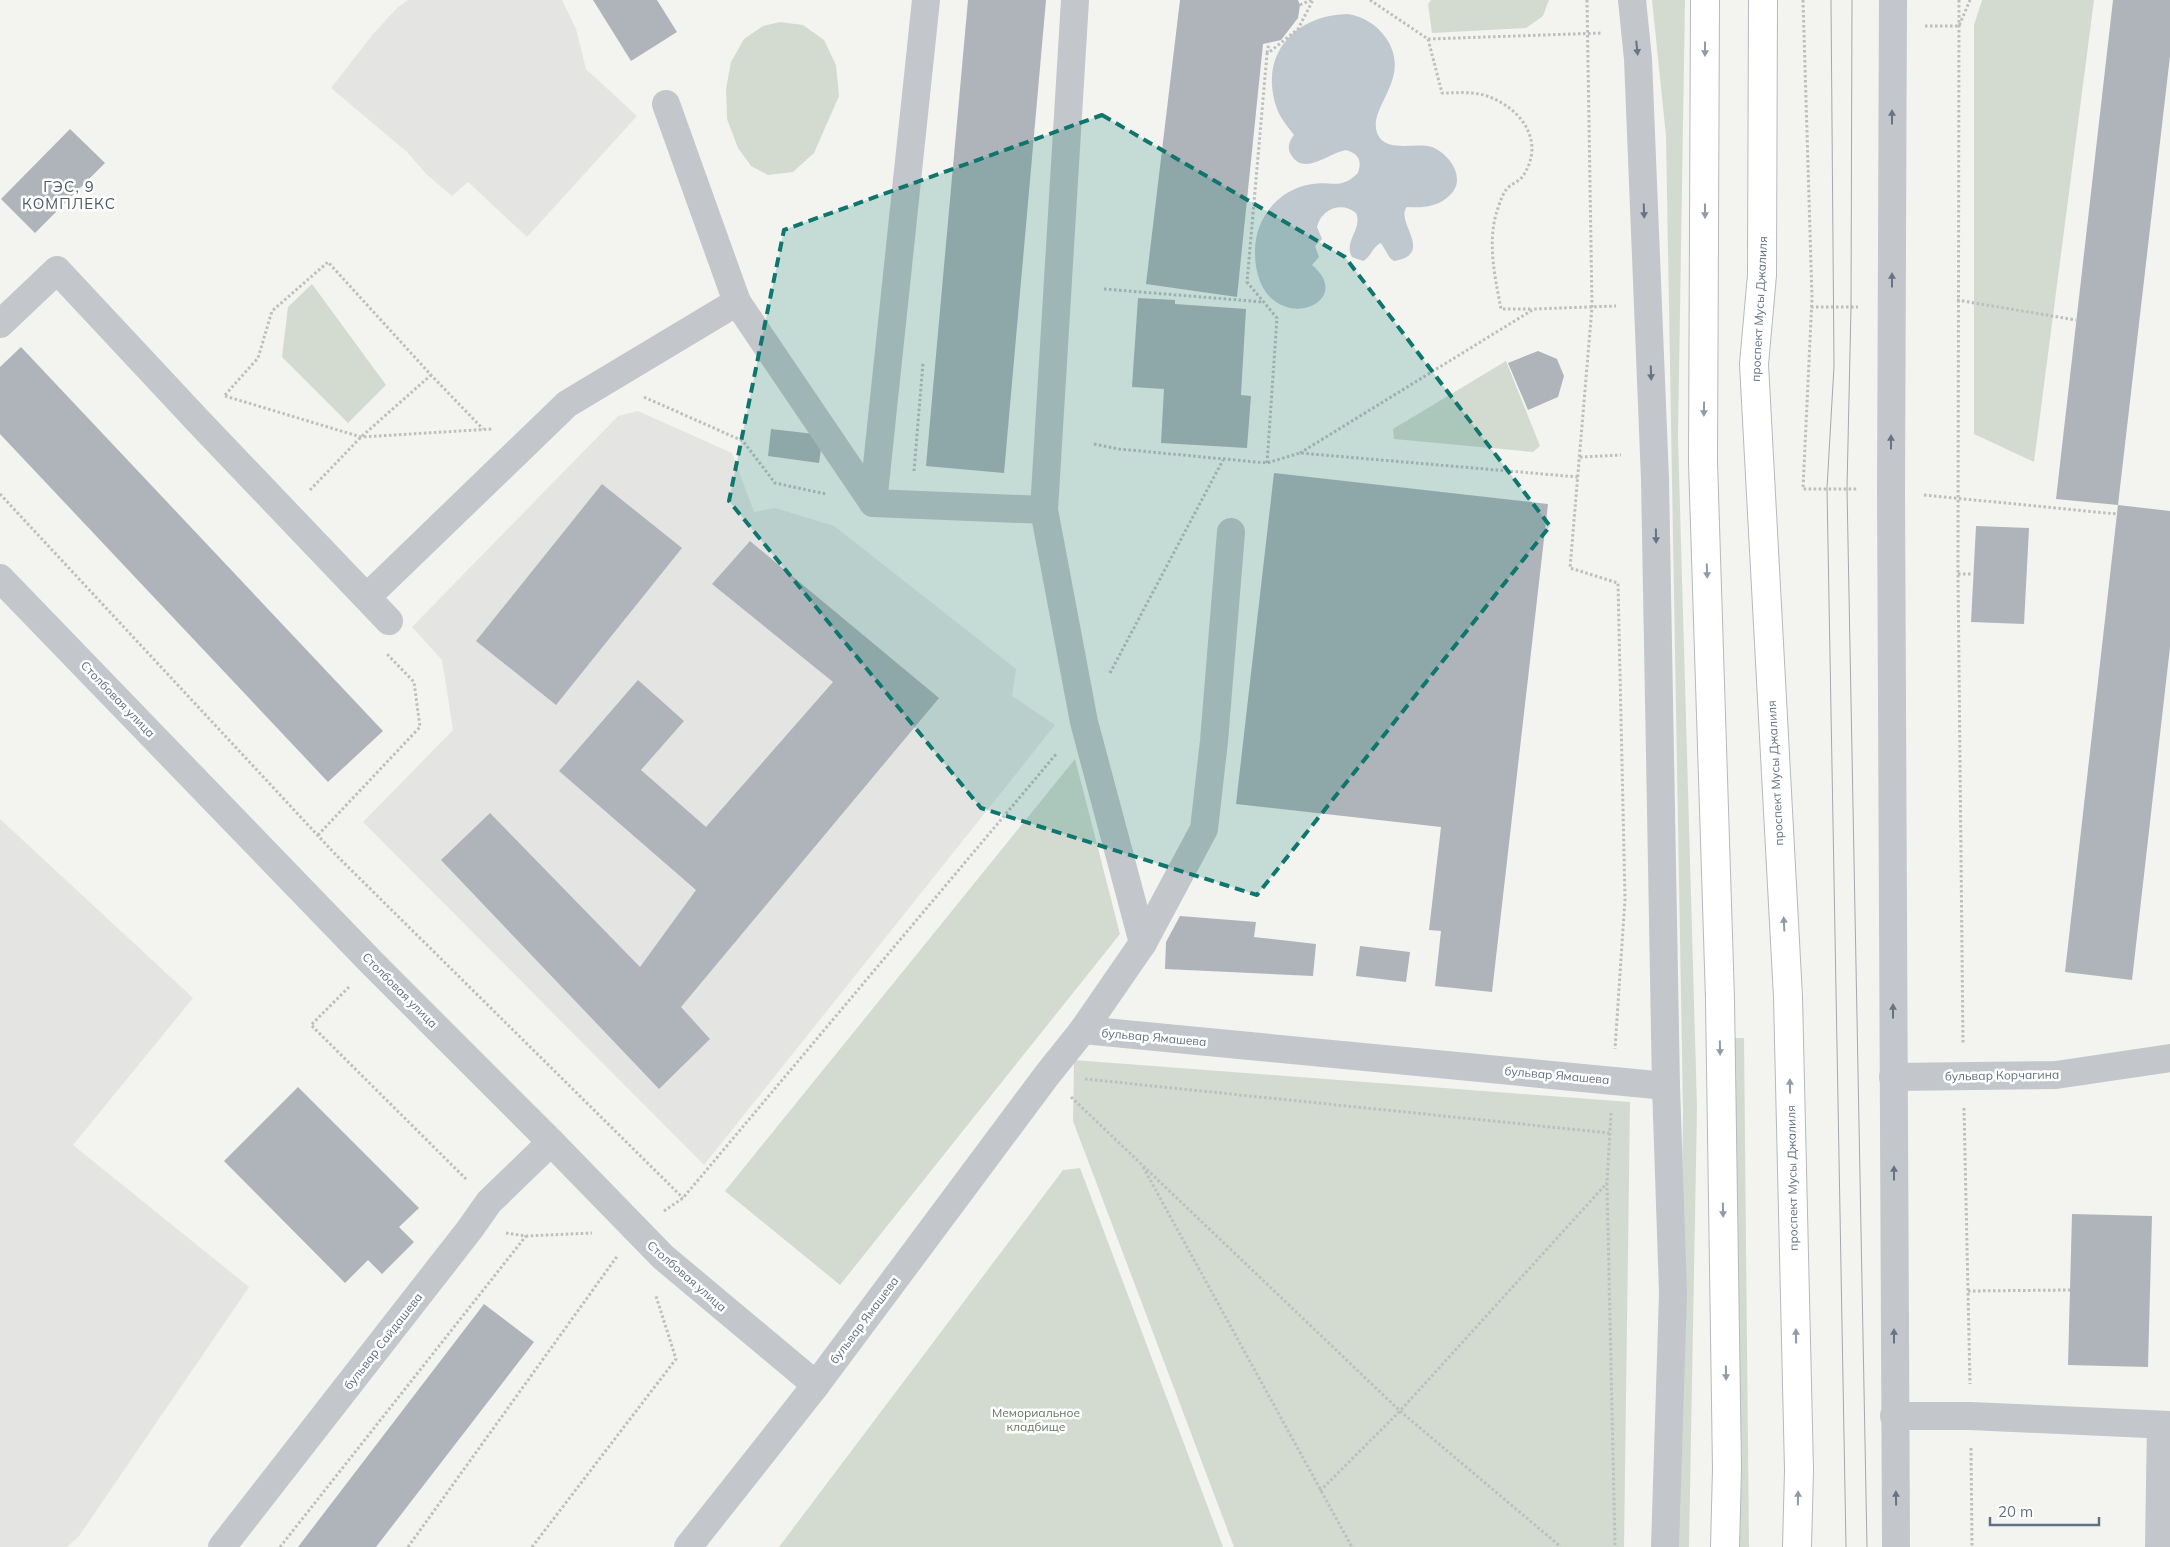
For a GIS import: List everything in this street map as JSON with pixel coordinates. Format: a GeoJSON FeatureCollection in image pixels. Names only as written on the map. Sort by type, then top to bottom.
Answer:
{"type":"FeatureCollection","features":[{"type":"Feature","properties":{"kind":"main road"},"geometry":{"type":"LineString","coordinates":[[1705,0],[1703,462],[1720,1009],[1727,1469],[1726,1547]]}},
{"type":"Feature","properties":{"kind":"main road","name":"проспект Мусы Джалиля"},"geometry":{"type":"LineString","coordinates":[[1763,0],[1762,275],[1754,364],[1788,997],[1799,1470],[1797,1547]]}},
{"type":"Feature","properties":{"kind":"street"},"geometry":{"type":"LineString","coordinates":[[873,503],[926,0]]}},
{"type":"Feature","properties":{"kind":"street"},"geometry":{"type":"LineString","coordinates":[[1075,0],[1044,510],[1084,722],[1143,943]]}},
{"type":"Feature","properties":{"kind":"street"},"geometry":{"type":"LineString","coordinates":[[1632,0],[1639,68],[1655,479],[1666,1086],[1673,1293],[1665,1547]]}},
{"type":"Feature","properties":{"kind":"street"},"geometry":{"type":"LineString","coordinates":[[1892,0],[1891,491],[1896,1547]]}},
{"type":"Feature","properties":{"kind":"street"},"geometry":{"type":"LineString","coordinates":[[666,104],[737,302],[873,503]]}},
{"type":"Feature","properties":{"kind":"street"},"geometry":{"type":"LineString","coordinates":[[0,324],[57,270],[389,621]]}},
{"type":"Feature","properties":{"kind":"street"},"geometry":{"type":"LineString","coordinates":[[367,598],[567,404],[737,302]]}},
{"type":"Feature","properties":{"kind":"street"},"geometry":{"type":"LineString","coordinates":[[873,503],[1044,510]]}},
{"type":"Feature","properties":{"kind":"street"},"geometry":{"type":"LineString","coordinates":[[1084,1030],[1143,943],[1204,829],[1214,742],[1232,532]]}},
{"type":"Feature","properties":{"kind":"street","name":"Столбовая улица"},"geometry":{"type":"LineString","coordinates":[[0,578],[373,964],[551,1142],[662,1257],[816,1385]]}},
{"type":"Feature","properties":{"kind":"street","name":"бульвар Ямашева"},"geometry":{"type":"LineString","coordinates":[[688,1547],[816,1385],[1047,1075],[1084,1030],[1666,1086]]}},
{"type":"Feature","properties":{"kind":"street","name":"бульвар Корчагина"},"geometry":{"type":"LineString","coordinates":[[1894,1077],[2056,1075],[2170,1058]]}},
{"type":"Feature","properties":{"kind":"street","name":"бульвар Сайдашева"},"geometry":{"type":"LineString","coordinates":[[222,1547],[489,1202],[551,1142]]}},
{"type":"Feature","properties":{"kind":"street"},"geometry":{"type":"LineString","coordinates":[[1894,1416],[1970,1416],[2166,1425],[2160,1547]]}},
{"type":"Feature","properties":{"kind":"path"},"geometry":{"type":"LineString","coordinates":[[1300,5],[1312,0]]}},
{"type":"Feature","properties":{"kind":"path"},"geometry":{"type":"LineString","coordinates":[[1267,54],[1298,29],[1312,0]]}},
{"type":"Feature","properties":{"kind":"path"},"geometry":{"type":"LineString","coordinates":[[1370,0],[1428,39],[1606,33]]}},
{"type":"Feature","properties":{"kind":"path"},"geometry":{"type":"LineString","coordinates":[[1587,0],[1592,307],[1570,568],[1618,583]]}},
{"type":"Feature","properties":{"kind":"path"},"geometry":{"type":"LineString","coordinates":[[1803,0],[1811,307],[1803,489],[1847,488],[1891,491],[2117,514]]}},
{"type":"Feature","properties":{"kind":"path"},"geometry":{"type":"LineString","coordinates":[[1959,0],[1958,300],[1960,499],[1958,574],[1972,1547]]}},
{"type":"Feature","properties":{"kind":"path"},"geometry":{"type":"LineString","coordinates":[[1959,26],[1970,0]]}},
{"type":"Feature","properties":{"kind":"path"},"geometry":{"type":"LineString","coordinates":[[1428,39],[1442,93],[1468,92],[1486,96],[1507,105],[1528,128],[1533,146],[1523,176],[1505,190],[1496,212],[1491,259],[1501,309],[1592,307]]}},
{"type":"Feature","properties":{"kind":"path"},"geometry":{"type":"LineString","coordinates":[[1267,463],[1277,318],[1248,282],[1269,43]]}},
{"type":"Feature","properties":{"kind":"path"},"geometry":{"type":"LineString","coordinates":[[200,423],[258,358],[272,311],[328,262],[483,429]]}},
{"type":"Feature","properties":{"kind":"path"},"geometry":{"type":"LineString","coordinates":[[1104,289],[1263,302]]}},
{"type":"Feature","properties":{"kind":"path"},"geometry":{"type":"LineString","coordinates":[[1958,300],[2076,320]]}},
{"type":"Feature","properties":{"kind":"path"},"geometry":{"type":"LineString","coordinates":[[1811,307],[1860,307]]}},
{"type":"Feature","properties":{"kind":"path"},"geometry":{"type":"LineString","coordinates":[[1094,444],[1119,449],[1267,463],[1300,453],[1534,309]]}},
{"type":"Feature","properties":{"kind":"path"},"geometry":{"type":"LineString","coordinates":[[640,395],[743,441],[775,483],[873,503],[914,479],[924,362]]}},
{"type":"Feature","properties":{"kind":"path"},"geometry":{"type":"LineString","coordinates":[[287,514],[361,437],[431,375]]}},
{"type":"Feature","properties":{"kind":"path"},"geometry":{"type":"LineString","coordinates":[[225,396],[361,437],[493,429]]}},
{"type":"Feature","properties":{"kind":"path"},"geometry":{"type":"LineString","coordinates":[[1300,453],[1578,477]]}},
{"type":"Feature","properties":{"kind":"path"},"geometry":{"type":"LineString","coordinates":[[1580,457],[1621,454],[1621,464]]}},
{"type":"Feature","properties":{"kind":"path"},"geometry":{"type":"LineString","coordinates":[[1107,678],[1223,460]]}},
{"type":"Feature","properties":{"kind":"path"},"geometry":{"type":"LineString","coordinates":[[0,494],[318,835],[683,1198]]}},
{"type":"Feature","properties":{"kind":"path"},"geometry":{"type":"LineString","coordinates":[[1958,574],[1974,574]]}},
{"type":"Feature","properties":{"kind":"path"},"geometry":{"type":"LineString","coordinates":[[1614,1547],[1607,1183],[1625,898],[1618,583],[1622,576]]}},
{"type":"Feature","properties":{"kind":"path"},"geometry":{"type":"LineString","coordinates":[[318,835],[420,727],[414,682],[374,641],[389,621]]}},
{"type":"Feature","properties":{"kind":"path"},"geometry":{"type":"LineString","coordinates":[[408,1547],[636,1231],[683,1198],[1084,722]]}},
{"type":"Feature","properties":{"kind":"path"},"geometry":{"type":"LineString","coordinates":[[373,964],[312,1025],[489,1202]]}},
{"type":"Feature","properties":{"kind":"path"},"geometry":{"type":"LineString","coordinates":[[1047,1075],[1610,1133]]}},
{"type":"Feature","properties":{"kind":"path"},"geometry":{"type":"LineString","coordinates":[[1047,1075],[1400,1411],[1561,1547]]}},
{"type":"Feature","properties":{"kind":"path"},"geometry":{"type":"LineString","coordinates":[[1141,1164],[1352,1547]]}},
{"type":"Feature","properties":{"kind":"path"},"geometry":{"type":"LineString","coordinates":[[1320,1491],[1400,1411],[1607,1183]]}},
{"type":"Feature","properties":{"kind":"path"},"geometry":{"type":"LineString","coordinates":[[470,1229],[526,1236],[636,1231]]}},
{"type":"Feature","properties":{"kind":"path"},"geometry":{"type":"LineString","coordinates":[[280,1547],[526,1236]]}},
{"type":"Feature","properties":{"kind":"path"},"geometry":{"type":"LineString","coordinates":[[1968,1291],[2070,1290]]}},
{"type":"Feature","properties":{"kind":"path"},"geometry":{"type":"LineString","coordinates":[[532,1547],[676,1359],[656,1295]]}},
{"type":"Feature","properties":{"kind":"highlighted area"},"geometry":{"type":"Polygon","coordinates":[[[1102,115],[1345,257],[1550,526],[1257,895],[981,808],[729,501],[784,230],[1102,115]]]}},
{"type":"Feature","properties":{"kind":"shaded area"},"geometry":{"type":"Polygon","coordinates":[[[408,0],[562,0],[576,29],[586,69],[637,116],[527,237],[468,182],[452,196],[426,174],[407,152],[331,88],[373,34],[397,8],[408,0]]]}},
{"type":"Feature","properties":{"kind":"shaded area"},"geometry":{"type":"Polygon","coordinates":[[[1348,14],[1364,19],[1374,25],[1386,38],[1393,53],[1395,67],[1388,92],[1378,114],[1376,125],[1378,135],[1388,144],[1425,146],[1439,150],[1454,168],[1457,182],[1455,189],[1441,202],[1424,207],[1407,207],[1404,213],[1413,245],[1412,252],[1406,257],[1394,261],[1381,243],[1363,261],[1352,257],[1350,246],[1357,224],[1356,213],[1350,209],[1339,207],[1327,211],[1317,227],[1322,239],[1315,246],[1319,257],[1312,265],[1324,280],[1324,293],[1316,303],[1303,308],[1287,307],[1272,299],[1260,281],[1255,254],[1259,229],[1264,218],[1270,208],[1289,192],[1312,184],[1341,183],[1358,173],[1360,164],[1354,153],[1346,150],[1309,164],[1302,164],[1295,160],[1289,148],[1290,141],[1294,135],[1277,109],[1272,89],[1272,72],[1277,55],[1285,42],[1297,30],[1311,22],[1329,16],[1348,14]]]}},
{"type":"Feature","properties":{"kind":"shaded area"},"geometry":{"type":"Polygon","coordinates":[[[638,411],[732,453],[754,512],[775,508],[834,526],[1016,669],[1012,696],[1055,725],[704,1165],[363,822],[453,730],[442,660],[412,627],[618,416],[638,411]]]}},
{"type":"Feature","properties":{"kind":"shaded area"},"geometry":{"type":"Polygon","coordinates":[[[0,819],[193,998],[73,1145],[249,1287],[79,1536],[67,1547],[0,1547],[0,819]]]}},
{"type":"Feature","properties":{"kind":"green space"},"geometry":{"type":"Polygon","coordinates":[[[1431,0],[1549,0],[1543,16],[1526,28],[1432,33],[1428,4],[1431,0]]]}},
{"type":"Feature","properties":{"kind":"green space"},"geometry":{"type":"Polygon","coordinates":[[[1652,0],[1685,0],[1678,437],[1697,1107],[1689,1547],[1677,1547],[1683,1111],[1666,136],[1652,0]]]}},
{"type":"Feature","properties":{"kind":"green space"},"geometry":{"type":"Polygon","coordinates":[[[1982,0],[2094,0],[2034,462],[1974,434],[1974,25],[1982,0]]]}},
{"type":"Feature","properties":{"kind":"green space"},"geometry":{"type":"Polygon","coordinates":[[[780,22],[803,25],[824,40],[836,65],[839,96],[814,153],[793,172],[768,175],[751,166],[738,148],[727,119],[726,89],[731,62],[744,39],[763,26],[780,22]]]}},
{"type":"Feature","properties":{"kind":"green space"},"geometry":{"type":"Polygon","coordinates":[[[312,284],[386,385],[348,423],[282,357],[288,307],[312,284]]]}},
{"type":"Feature","properties":{"kind":"green space"},"geometry":{"type":"Polygon","coordinates":[[[1506,361],[1540,446],[1533,452],[1394,439],[1393,429],[1506,361]]]}},
{"type":"Feature","properties":{"kind":"green space"},"geometry":{"type":"Polygon","coordinates":[[[1075,759],[1120,934],[840,1285],[725,1191],[1075,759]]]}},
{"type":"Feature","properties":{"kind":"green space"},"geometry":{"type":"Polygon","coordinates":[[[1730,1038],[1744,1038],[1749,1547],[1737,1547],[1730,1038]]]}},
{"type":"Feature","properties":{"kind":"green space"},"geometry":{"type":"Polygon","coordinates":[[[1074,1060],[1630,1102],[1624,1547],[1234,1547],[1073,1121],[1074,1060]]]}},
{"type":"Feature","properties":{"kind":"green space","name":"Мемориальное кладбище"},"geometry":{"type":"Polygon","coordinates":[[[1080,1168],[1223,1547],[779,1547],[1063,1170],[1080,1168]]]}},
{"type":"Feature","properties":{"kind":"building"},"geometry":{"type":"Polygon","coordinates":[[[593,0],[657,0],[677,32],[631,61],[593,0]]]}},
{"type":"Feature","properties":{"kind":"building"},"geometry":{"type":"Polygon","coordinates":[[[968,0],[1046,0],[1004,473],[926,466],[968,0]]]}},
{"type":"Feature","properties":{"kind":"building"},"geometry":{"type":"Polygon","coordinates":[[[1180,0],[1298,0],[1300,5],[1298,18],[1281,40],[1263,44],[1237,297],[1146,284],[1180,0]]]}},
{"type":"Feature","properties":{"kind":"building"},"geometry":{"type":"Polygon","coordinates":[[[2113,0],[2170,0],[2170,56],[2118,505],[2056,499],[2113,0]]]}},
{"type":"Feature","properties":{"kind":"building"},"geometry":{"type":"Polygon","coordinates":[[[70,129],[105,163],[35,233],[1,199],[70,129]]]}},
{"type":"Feature","properties":{"kind":"building"},"geometry":{"type":"Polygon","coordinates":[[[1138,298],[1175,300],[1175,304],[1246,309],[1241,395],[1251,396],[1247,448],[1161,443],[1164,389],[1132,387],[1138,298]]]}},
{"type":"Feature","properties":{"kind":"building"},"geometry":{"type":"Polygon","coordinates":[[[21,347],[383,731],[328,782],[0,434],[0,367],[21,347]]]}},
{"type":"Feature","properties":{"kind":"building"},"geometry":{"type":"Polygon","coordinates":[[[1538,351],[1557,359],[1564,376],[1558,397],[1528,410],[1508,363],[1538,351]]]}},
{"type":"Feature","properties":{"kind":"building"},"geometry":{"type":"Polygon","coordinates":[[[771,429],[823,435],[819,463],[768,456],[771,429]]]}},
{"type":"Feature","properties":{"kind":"building"},"geometry":{"type":"Polygon","coordinates":[[[1274,473],[1548,504],[1492,992],[1435,986],[1441,931],[1429,930],[1441,827],[1236,804],[1274,473]]]}},
{"type":"Feature","properties":{"kind":"building"},"geometry":{"type":"Polygon","coordinates":[[[602,484],[682,548],[556,705],[476,641],[602,484]]]}},
{"type":"Feature","properties":{"kind":"building"},"geometry":{"type":"Polygon","coordinates":[[[2118,505],[2170,511],[2170,647],[2132,980],[2065,972],[2118,505]]]}},
{"type":"Feature","properties":{"kind":"building"},"geometry":{"type":"Polygon","coordinates":[[[1976,526],[2029,528],[2024,624],[1971,622],[1976,526]]]}},
{"type":"Feature","properties":{"kind":"building"},"geometry":{"type":"Polygon","coordinates":[[[750,541],[939,698],[681,1007],[710,1039],[659,1089],[441,860],[490,813],[640,967],[696,890],[559,771],[638,680],[684,721],[641,770],[706,827],[833,682],[712,584],[750,541]]]}},
{"type":"Feature","properties":{"kind":"building"},"geometry":{"type":"Polygon","coordinates":[[[1180,916],[1256,922],[1254,937],[1316,944],[1313,976],[1165,969],[1166,942],[1180,916]]]}},
{"type":"Feature","properties":{"kind":"building"},"geometry":{"type":"Polygon","coordinates":[[[1360,946],[1410,952],[1406,982],[1356,976],[1360,946]]]}},
{"type":"Feature","properties":{"kind":"building"},"geometry":{"type":"Polygon","coordinates":[[[298,1087],[419,1208],[399,1227],[414,1242],[382,1274],[368,1260],[345,1283],[224,1161],[298,1087]]]}},
{"type":"Feature","properties":{"kind":"building"},"geometry":{"type":"Polygon","coordinates":[[[2072,1214],[2152,1216],[2148,1367],[2068,1365],[2072,1214]]]}},
{"type":"Feature","properties":{"kind":"building"},"geometry":{"type":"Polygon","coordinates":[[[484,1304],[534,1342],[376,1547],[298,1547],[484,1304]]]}},
{"type":"Feature","properties":{"kind":"tram line"},"geometry":{"type":"LineString","coordinates":[[1831,0],[1834,366],[1827,488],[1846,1547]]}},
{"type":"Feature","properties":{"kind":"tram line"},"geometry":{"type":"LineString","coordinates":[[1852,0],[1851,307],[1847,488],[1867,1547]]}},
{"type":"Feature","properties":{"kind":"district","name":"ГЭС, 9 КОМПЛЕКС"},"geometry":{"type":"Point","coordinates":[69,194]}}]}
